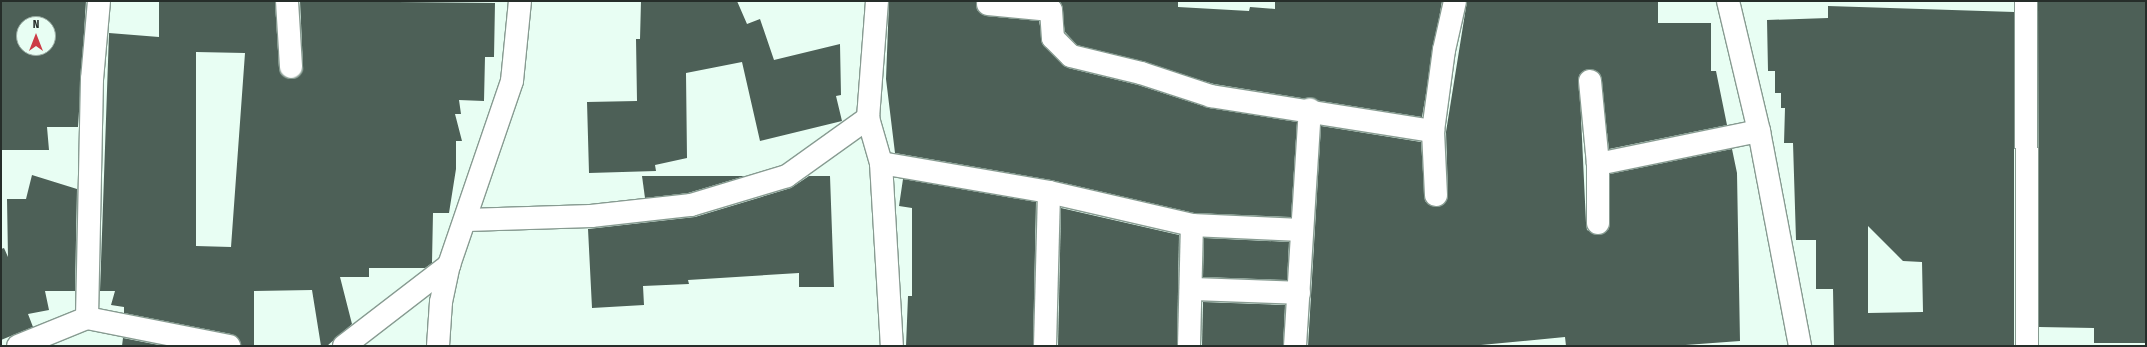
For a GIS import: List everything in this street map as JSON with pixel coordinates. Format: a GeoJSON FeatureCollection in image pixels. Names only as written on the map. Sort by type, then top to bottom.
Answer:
{"type":"FeatureCollection","features":[{"type":"Feature","properties":{"kind":"street"},"geometry":{"type":"LineString","coordinates":[[87,318],[92,79],[99,1]]}},
{"type":"Feature","properties":{"kind":"street"},"geometry":{"type":"LineString","coordinates":[[287,1],[292,67]]}},
{"type":"Feature","properties":{"kind":"street"},"geometry":{"type":"LineString","coordinates":[[438,346],[441,302],[449,265],[467,220],[512,81],[520,1]]}},
{"type":"Feature","properties":{"kind":"street"},"geometry":{"type":"LineString","coordinates":[[877,1],[868,118],[881,163],[892,346]]}},
{"type":"Feature","properties":{"kind":"street"},"geometry":{"type":"LineString","coordinates":[[1436,195],[1433,132],[1444,50],[1455,1]]}},
{"type":"Feature","properties":{"kind":"street"},"geometry":{"type":"LineString","coordinates":[[1728,1],[1759,132],[1800,346],[1795,346]]}},
{"type":"Feature","properties":{"kind":"street"},"geometry":{"type":"LineString","coordinates":[[2026,1],[2027,346]]}},
{"type":"Feature","properties":{"kind":"street"},"geometry":{"type":"LineString","coordinates":[[988,4],[1051,10],[1053,38],[1071,56],[1141,73],[1210,96],[1310,109],[1433,132]]}},
{"type":"Feature","properties":{"kind":"street"},"geometry":{"type":"LineString","coordinates":[[1590,81],[1598,164],[1598,223]]}},
{"type":"Feature","properties":{"kind":"street"},"geometry":{"type":"LineString","coordinates":[[1296,346],[1301,230],[1310,109]]}},
{"type":"Feature","properties":{"kind":"street"},"geometry":{"type":"LineString","coordinates":[[467,220],[591,216],[691,205],[787,176],[868,118]]}},
{"type":"Feature","properties":{"kind":"street"},"geometry":{"type":"LineString","coordinates":[[1598,164],[1759,132]]}},
{"type":"Feature","properties":{"kind":"street"},"geometry":{"type":"LineString","coordinates":[[881,163],[1049,192],[1192,225],[1301,230]]}},
{"type":"Feature","properties":{"kind":"street"},"geometry":{"type":"LineString","coordinates":[[1045,346],[1049,192]]}},
{"type":"Feature","properties":{"kind":"street"},"geometry":{"type":"LineString","coordinates":[[1189,346],[1192,225]]}},
{"type":"Feature","properties":{"kind":"street"},"geometry":{"type":"LineString","coordinates":[[344,346],[449,265]]}},
{"type":"Feature","properties":{"kind":"street"},"geometry":{"type":"LineString","coordinates":[[1191,289],[1299,293]]}},
{"type":"Feature","properties":{"kind":"street"},"geometry":{"type":"LineString","coordinates":[[18,346],[87,318],[229,346]]}},
{"type":"Feature","properties":{"kind":"building"},"geometry":{"type":"Polygon","coordinates":[[[1,1],[86,1],[78,127],[47,127],[49,150],[1,150],[1,1]]]}},
{"type":"Feature","properties":{"kind":"building"},"geometry":{"type":"Polygon","coordinates":[[[159,1],[275,1],[279,68],[281,74],[291,79],[298,77],[303,67],[300,1],[495,3],[494,57],[485,57],[484,101],[459,100],[461,114],[455,114],[462,141],[456,141],[456,169],[449,213],[433,213],[432,263],[425,268],[369,268],[369,277],[340,277],[352,324],[327,346],[321,346],[312,290],[254,291],[254,346],[241,346],[231,334],[124,313],[124,307],[111,305],[115,291],[100,291],[109,33],[159,37],[159,1]],[[196,52],[196,246],[231,247],[245,53],[196,52]]]}},
{"type":"Feature","properties":{"kind":"building"},"geometry":{"type":"Polygon","coordinates":[[[641,1],[737,1],[747,24],[760,19],[774,60],[840,44],[841,95],[836,96],[842,121],[760,141],[742,62],[686,73],[687,158],[655,165],[656,171],[589,173],[587,102],[637,101],[636,39],[640,39],[641,1]]]}},
{"type":"Feature","properties":{"kind":"building"},"geometry":{"type":"Polygon","coordinates":[[[889,1],[976,1],[977,10],[986,16],[1039,21],[1044,46],[1068,68],[1138,85],[1209,108],[1297,122],[1291,217],[1194,213],[1051,180],[895,153],[886,79],[889,1]]]}},
{"type":"Feature","properties":{"kind":"building"},"geometry":{"type":"Polygon","coordinates":[[[1059,1],[1178,1],[1178,7],[1249,11],[1250,7],[1275,9],[1275,1],[1442,1],[1422,117],[1214,84],[1077,45],[1065,32],[1059,1]]]}},
{"type":"Feature","properties":{"kind":"building"},"geometry":{"type":"Polygon","coordinates":[[[1467,1],[1658,1],[1658,23],[1711,23],[1711,71],[1716,71],[1727,125],[1609,149],[1600,74],[1589,69],[1579,75],[1586,223],[1587,230],[1598,235],[1609,229],[1610,174],[1732,149],[1737,173],[1740,341],[1672,346],[1566,346],[1565,337],[1481,345],[1308,346],[1321,126],[1421,142],[1425,201],[1431,206],[1443,205],[1448,194],[1446,132],[1467,1]]]}},
{"type":"Feature","properties":{"kind":"building"},"geometry":{"type":"Polygon","coordinates":[[[2146,1],[2146,343],[2094,343],[2094,328],[2039,327],[2038,2],[2146,1]]]}},
{"type":"Feature","properties":{"kind":"building"},"geometry":{"type":"Polygon","coordinates":[[[1828,6],[2014,12],[2014,346],[1834,346],[1833,289],[1816,289],[1816,240],[1796,240],[1793,143],[1784,143],[1785,108],[1781,108],[1781,93],[1775,93],[1775,71],[1768,71],[1767,20],[1828,18],[1828,6]],[[1868,226],[1868,313],[1923,312],[1922,262],[1903,261],[1868,226]]]}},
{"type":"Feature","properties":{"kind":"building"},"geometry":{"type":"Polygon","coordinates":[[[32,175],[77,189],[75,291],[45,291],[49,310],[28,314],[33,327],[1,340],[1,249],[4,248],[8,257],[7,199],[26,199],[32,175]]]}},
{"type":"Feature","properties":{"kind":"building"},"geometry":{"type":"Polygon","coordinates":[[[642,176],[745,176],[688,193],[645,198],[642,176]]]}},
{"type":"Feature","properties":{"kind":"building"},"geometry":{"type":"Polygon","coordinates":[[[809,176],[830,176],[834,287],[799,287],[799,273],[688,280],[689,284],[643,286],[644,305],[592,308],[588,229],[695,217],[791,188],[809,176]]]}},
{"type":"Feature","properties":{"kind":"building"},"geometry":{"type":"Polygon","coordinates":[[[903,179],[1036,202],[1033,346],[906,346],[908,296],[912,296],[912,208],[899,206],[903,179]]]}},
{"type":"Feature","properties":{"kind":"building"},"geometry":{"type":"Polygon","coordinates":[[[1061,208],[1179,235],[1177,346],[1058,346],[1061,208]]]}},
{"type":"Feature","properties":{"kind":"building"},"geometry":{"type":"Polygon","coordinates":[[[1204,238],[1289,242],[1287,280],[1203,277],[1204,238]]]}},
{"type":"Feature","properties":{"kind":"building"},"geometry":{"type":"Polygon","coordinates":[[[1203,302],[1285,305],[1283,346],[1202,346],[1203,302]]]}},
{"type":"Feature","properties":{"kind":"building"},"geometry":{"type":"Polygon","coordinates":[[[123,338],[164,346],[122,346],[123,338]]]}}]}
